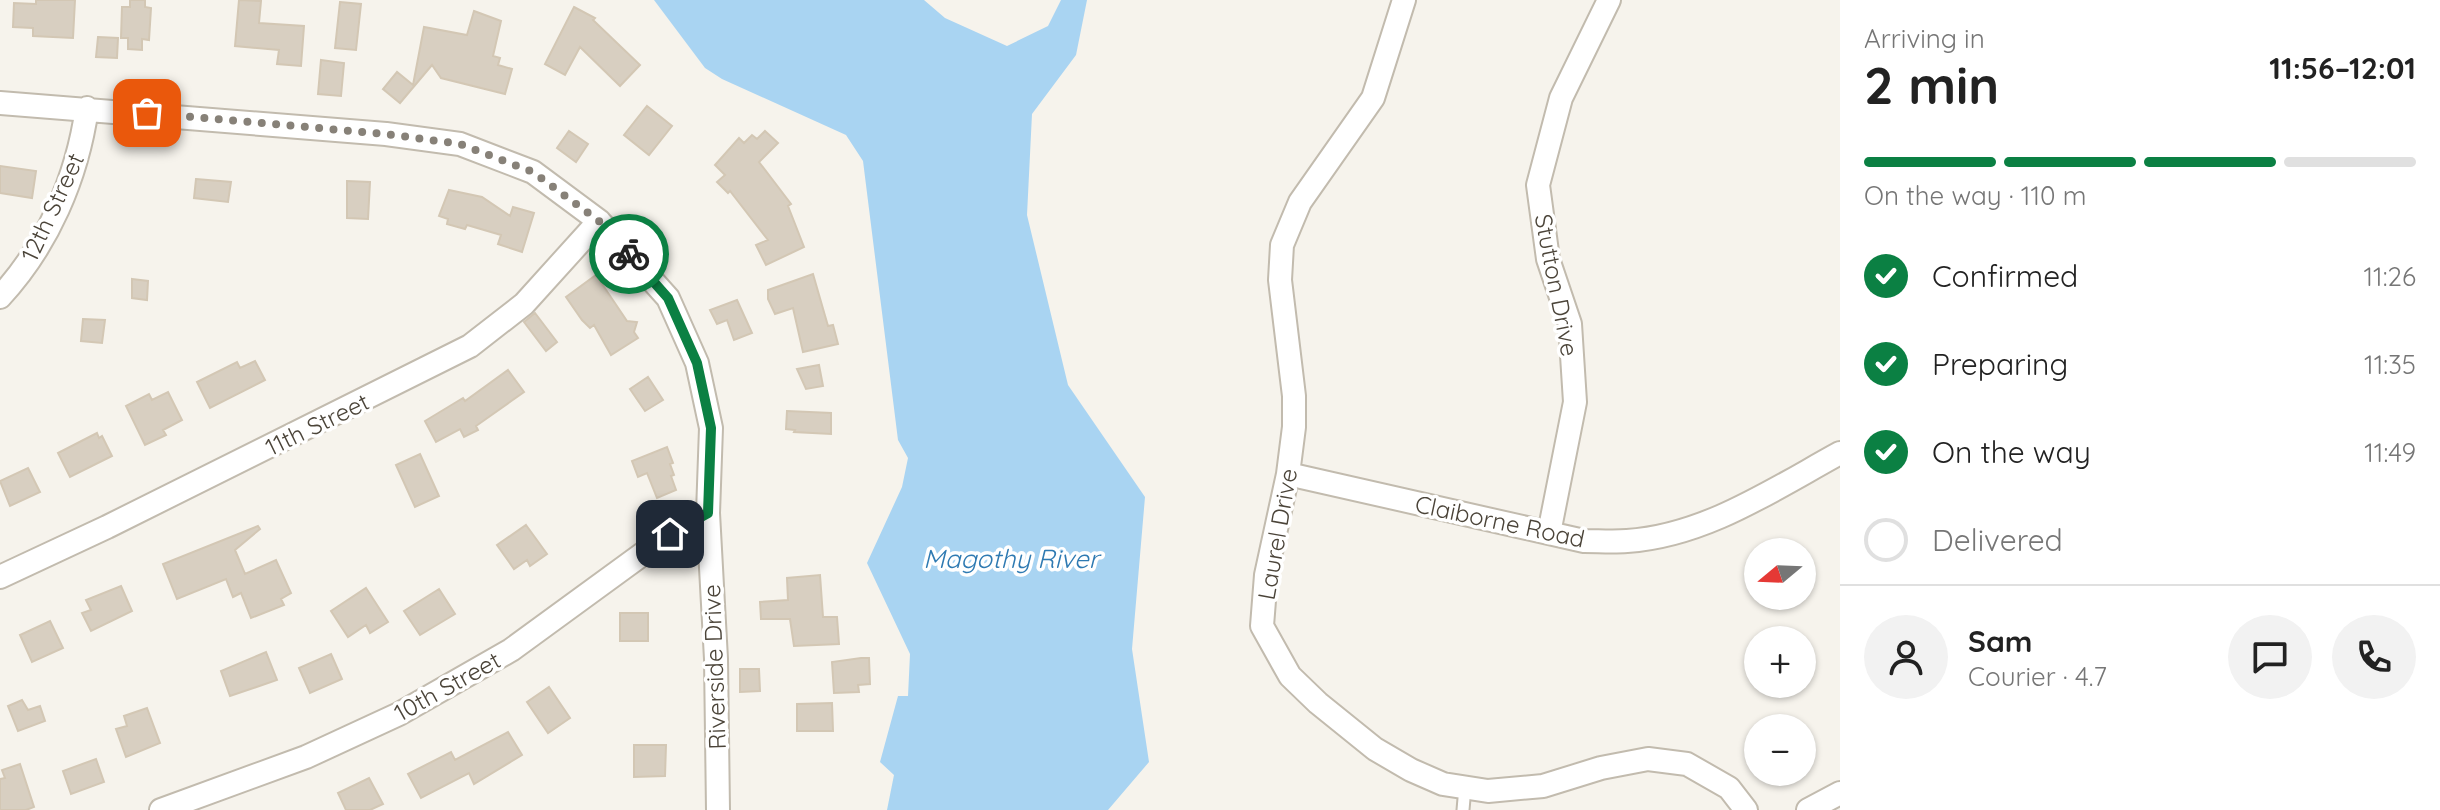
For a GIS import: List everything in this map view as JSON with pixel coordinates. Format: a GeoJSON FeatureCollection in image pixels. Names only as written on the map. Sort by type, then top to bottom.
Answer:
{"type":"FeatureCollection","features":[{"type":"Feature","properties":{"kind":"street","name":"Laurel Drive"},"geometry":{"type":"LineString","coordinates":[[1404,0],[1373,98],[1300,202],[1282,245],[1280,280],[1294,396],[1294,427],[1263,602],[1262,626],[1290,676],[1318,703],[1375,749],[1443,784],[1464,799],[1488,791],[1543,786],[1601,768],[1648,759],[1687,764],[1729,788],[1746,810]]}},
{"type":"Feature","properties":{"kind":"street","name":"Stutton Drive"},"geometry":{"type":"LineString","coordinates":[[1549,533],[1575,402],[1570,324],[1548,259],[1538,185],[1561,98],[1609,0]]}},
{"type":"Feature","properties":{"kind":"street","name":"Riverside Drive"},"geometry":{"type":"LineString","coordinates":[[0,103],[386,134],[460,144],[533,172],[599,221],[668,298],[697,363],[711,428],[708,513],[716,659],[718,810]]}},
{"type":"Feature","properties":{"kind":"street","name":"12th Street"},"geometry":{"type":"LineString","coordinates":[[0,297],[20,275],[41,242],[75,169],[87,108]]}},
{"type":"Feature","properties":{"kind":"street","name":"11th Street"},"geometry":{"type":"LineString","coordinates":[[0,577],[176,494],[470,346],[524,304],[599,221]]}},
{"type":"Feature","properties":{"kind":"street","name":"Claiborne Road"},"geometry":{"type":"LineString","coordinates":[[1288,474],[1584,541],[1630,541],[1686,529],[1746,505],[1840,453]]}},
{"type":"Feature","properties":{"kind":"street","name":"10th Street"},"geometry":{"type":"LineString","coordinates":[[161,810],[306,757],[399,714],[511,650],[670,534],[708,513]]}},
{"type":"Feature","properties":{"kind":"street"},"geometry":{"type":"LineString","coordinates":[[1808,810],[1840,793]]}},
{"type":"Feature","properties":{"kind":"water","name":"Magothy River"},"geometry":{"type":"Polygon","coordinates":[[[654,0],[924,0],[945,18],[1007,46],[1048,26],[1061,0],[1087,0],[1076,55],[1032,114],[1027,215],[1068,385],[1145,497],[1132,649],[1149,762],[1108,810],[887,810],[894,775],[880,762],[898,696],[908,696],[910,654],[867,563],[902,487],[908,458],[898,440],[863,161],[846,135],[722,79],[705,68],[654,0]]]}},
{"type":"Feature","properties":{"kind":"building"},"geometry":{"type":"Polygon","coordinates":[[[36,0],[75,0],[73,38],[33,36],[33,28],[13,27],[14,3],[36,4],[36,0]]]}},
{"type":"Feature","properties":{"kind":"building"},"geometry":{"type":"Polygon","coordinates":[[[130,0],[145,0],[145,7],[151,8],[149,40],[142,39],[142,50],[128,49],[128,38],[121,38],[122,7],[130,7],[130,0]]]}},
{"type":"Feature","properties":{"kind":"building"},"geometry":{"type":"Polygon","coordinates":[[[239,0],[261,1],[259,23],[304,26],[301,66],[277,64],[279,50],[235,46],[239,0]]]}},
{"type":"Feature","properties":{"kind":"building"},"geometry":{"type":"Polygon","coordinates":[[[340,2],[361,4],[356,50],[335,48],[340,2]]]}},
{"type":"Feature","properties":{"kind":"building"},"geometry":{"type":"Polygon","coordinates":[[[574,7],[595,18],[593,20],[640,65],[620,86],[580,47],[565,75],[545,64],[574,7]]]}},
{"type":"Feature","properties":{"kind":"building"},"geometry":{"type":"Polygon","coordinates":[[[474,11],[501,21],[493,56],[500,58],[498,65],[512,69],[505,94],[441,78],[432,65],[400,103],[383,89],[397,72],[413,85],[424,27],[467,35],[474,11]]]}},
{"type":"Feature","properties":{"kind":"building"},"geometry":{"type":"Polygon","coordinates":[[[98,37],[118,38],[117,58],[96,57],[98,37]]]}},
{"type":"Feature","properties":{"kind":"building"},"geometry":{"type":"Polygon","coordinates":[[[321,60],[344,63],[341,96],[318,94],[321,60]]]}},
{"type":"Feature","properties":{"kind":"building"},"geometry":{"type":"Polygon","coordinates":[[[647,106],[672,126],[649,155],[624,135],[647,106]]]}},
{"type":"Feature","properties":{"kind":"building"},"geometry":{"type":"Polygon","coordinates":[[[569,131],[588,144],[576,162],[557,148],[569,131]]]}},
{"type":"Feature","properties":{"kind":"building"},"geometry":{"type":"Polygon","coordinates":[[[765,131],[778,143],[759,162],[791,204],[788,206],[804,247],[766,265],[756,245],[768,240],[730,191],[728,193],[717,182],[725,175],[715,165],[739,138],[744,143],[752,135],[757,139],[765,131]]]}},
{"type":"Feature","properties":{"kind":"building"},"geometry":{"type":"Polygon","coordinates":[[[0,166],[36,171],[32,198],[0,193],[0,166]]]}},
{"type":"Feature","properties":{"kind":"building"},"geometry":{"type":"Polygon","coordinates":[[[196,179],[231,182],[228,202],[194,198],[196,179]]]}},
{"type":"Feature","properties":{"kind":"building"},"geometry":{"type":"Polygon","coordinates":[[[347,181],[370,182],[368,219],[347,218],[347,181]]]}},
{"type":"Feature","properties":{"kind":"building"},"geometry":{"type":"Polygon","coordinates":[[[449,190],[482,197],[510,216],[513,207],[534,213],[522,252],[498,244],[501,235],[467,225],[465,229],[447,224],[448,219],[439,216],[449,190]]]}},
{"type":"Feature","properties":{"kind":"building"},"geometry":{"type":"Polygon","coordinates":[[[813,274],[828,326],[833,325],[838,344],[803,352],[793,308],[775,314],[768,299],[768,290],[813,274]]]}},
{"type":"Feature","properties":{"kind":"building"},"geometry":{"type":"Polygon","coordinates":[[[596,275],[627,321],[637,322],[634,332],[638,338],[611,355],[594,325],[590,328],[582,320],[566,297],[596,275]]]}},
{"type":"Feature","properties":{"kind":"building"},"geometry":{"type":"Polygon","coordinates":[[[132,279],[148,281],[147,300],[132,298],[132,279]]]}},
{"type":"Feature","properties":{"kind":"building"},"geometry":{"type":"Polygon","coordinates":[[[737,300],[752,333],[734,340],[727,320],[717,324],[710,310],[737,300]]]}},
{"type":"Feature","properties":{"kind":"building"},"geometry":{"type":"Polygon","coordinates":[[[535,313],[557,342],[546,351],[524,322],[535,313]]]}},
{"type":"Feature","properties":{"kind":"building"},"geometry":{"type":"Polygon","coordinates":[[[83,319],[105,320],[102,343],[81,341],[83,319]]]}},
{"type":"Feature","properties":{"kind":"building"},"geometry":{"type":"Polygon","coordinates":[[[255,361],[265,380],[210,408],[197,382],[237,362],[240,368],[255,361]]]}},
{"type":"Feature","properties":{"kind":"building"},"geometry":{"type":"Polygon","coordinates":[[[819,365],[823,386],[806,389],[797,369],[819,365]]]}},
{"type":"Feature","properties":{"kind":"building"},"geometry":{"type":"Polygon","coordinates":[[[508,370],[524,392],[476,426],[478,430],[464,437],[460,429],[436,442],[425,421],[463,398],[465,401],[508,370]]]}},
{"type":"Feature","properties":{"kind":"building"},"geometry":{"type":"Polygon","coordinates":[[[648,377],[663,400],[645,411],[630,389],[648,377]]]}},
{"type":"Feature","properties":{"kind":"building"},"geometry":{"type":"Polygon","coordinates":[[[168,392],[182,420],[163,430],[166,435],[145,445],[126,406],[149,394],[152,400],[168,392]]]}},
{"type":"Feature","properties":{"kind":"building"},"geometry":{"type":"Polygon","coordinates":[[[787,411],[831,413],[831,434],[786,429],[787,411]]]}},
{"type":"Feature","properties":{"kind":"building"},"geometry":{"type":"Polygon","coordinates":[[[97,433],[99,438],[102,436],[112,456],[70,477],[58,453],[97,433]]]}},
{"type":"Feature","properties":{"kind":"building"},"geometry":{"type":"Polygon","coordinates":[[[667,447],[673,463],[670,464],[674,475],[671,476],[676,490],[657,498],[647,473],[638,477],[632,461],[667,447]]]}},
{"type":"Feature","properties":{"kind":"building"},"geometry":{"type":"Polygon","coordinates":[[[420,454],[439,496],[415,507],[396,465],[420,454]]]}},
{"type":"Feature","properties":{"kind":"building"},"geometry":{"type":"Polygon","coordinates":[[[28,468],[40,492],[10,506],[0,481],[28,468]]]}},
{"type":"Feature","properties":{"kind":"building"},"geometry":{"type":"Polygon","coordinates":[[[526,525],[547,554],[530,566],[527,560],[514,569],[497,545],[526,525]]]}},
{"type":"Feature","properties":{"kind":"building"},"geometry":{"type":"Polygon","coordinates":[[[258,526],[260,529],[235,550],[245,574],[276,560],[291,593],[281,599],[284,605],[251,618],[241,593],[233,597],[226,579],[177,599],[163,564],[258,526]]]}},
{"type":"Feature","properties":{"kind":"building"},"geometry":{"type":"Polygon","coordinates":[[[820,575],[823,617],[837,617],[839,644],[794,646],[790,619],[761,619],[760,602],[788,600],[787,578],[820,575]]]}},
{"type":"Feature","properties":{"kind":"building"},"geometry":{"type":"Polygon","coordinates":[[[121,586],[132,611],[91,631],[82,613],[91,610],[86,600],[121,586]]]}},
{"type":"Feature","properties":{"kind":"building"},"geometry":{"type":"Polygon","coordinates":[[[366,588],[388,622],[370,633],[366,625],[348,637],[331,611],[366,588]]]}},
{"type":"Feature","properties":{"kind":"building"},"geometry":{"type":"Polygon","coordinates":[[[439,589],[455,614],[420,635],[404,611],[439,589]]]}},
{"type":"Feature","properties":{"kind":"building"},"geometry":{"type":"Polygon","coordinates":[[[620,613],[648,613],[648,641],[620,641],[620,613]]]}},
{"type":"Feature","properties":{"kind":"building"},"geometry":{"type":"Polygon","coordinates":[[[50,621],[63,648],[32,662],[20,635],[50,621]]]}},
{"type":"Feature","properties":{"kind":"building"},"geometry":{"type":"Polygon","coordinates":[[[266,652],[277,680],[230,696],[221,671],[266,652]]]}},
{"type":"Feature","properties":{"kind":"building"},"geometry":{"type":"Polygon","coordinates":[[[331,654],[342,679],[310,693],[299,668],[331,654]]]}},
{"type":"Feature","properties":{"kind":"building"},"geometry":{"type":"Polygon","coordinates":[[[869,658],[870,684],[858,685],[859,692],[834,693],[832,662],[869,658]]]}},
{"type":"Feature","properties":{"kind":"building"},"geometry":{"type":"Polygon","coordinates":[[[740,669],[759,669],[760,691],[740,692],[740,669]]]}},
{"type":"Feature","properties":{"kind":"building"},"geometry":{"type":"Polygon","coordinates":[[[549,687],[570,718],[548,733],[527,702],[549,687]]]}},
{"type":"Feature","properties":{"kind":"building"},"geometry":{"type":"Polygon","coordinates":[[[22,700],[28,710],[40,706],[45,721],[18,731],[8,706],[22,700]]]}},
{"type":"Feature","properties":{"kind":"building"},"geometry":{"type":"Polygon","coordinates":[[[832,703],[833,731],[797,731],[797,704],[832,703]]]}},
{"type":"Feature","properties":{"kind":"building"},"geometry":{"type":"Polygon","coordinates":[[[147,708],[160,743],[126,757],[116,729],[127,726],[124,716],[147,708]]]}},
{"type":"Feature","properties":{"kind":"building"},"geometry":{"type":"Polygon","coordinates":[[[508,732],[522,755],[474,784],[469,773],[421,798],[408,774],[451,752],[455,760],[508,732]]]}},
{"type":"Feature","properties":{"kind":"building"},"geometry":{"type":"Polygon","coordinates":[[[634,745],[666,745],[665,776],[634,777],[634,745]]]}},
{"type":"Feature","properties":{"kind":"building"},"geometry":{"type":"Polygon","coordinates":[[[96,759],[104,782],[71,794],[63,771],[96,759]]]}},
{"type":"Feature","properties":{"kind":"building"},"geometry":{"type":"Polygon","coordinates":[[[20,764],[34,807],[0,810],[0,779],[5,778],[2,770],[20,764]]]}},
{"type":"Feature","properties":{"kind":"building"},"geometry":{"type":"Polygon","coordinates":[[[369,778],[383,804],[370,810],[346,810],[338,793],[369,778]]]}},
{"type":"Feature","properties":{"kind":"way so far"},"geometry":{"type":"LineString","coordinates":[[147,113],[386,134],[460,144],[533,172],[599,221],[629,254]]}},
{"type":"Feature","properties":{"kind":"route"},"geometry":{"type":"LineString","coordinates":[[629,254],[668,298],[697,363],[711,428],[708,513],[670,534]]}}]}
